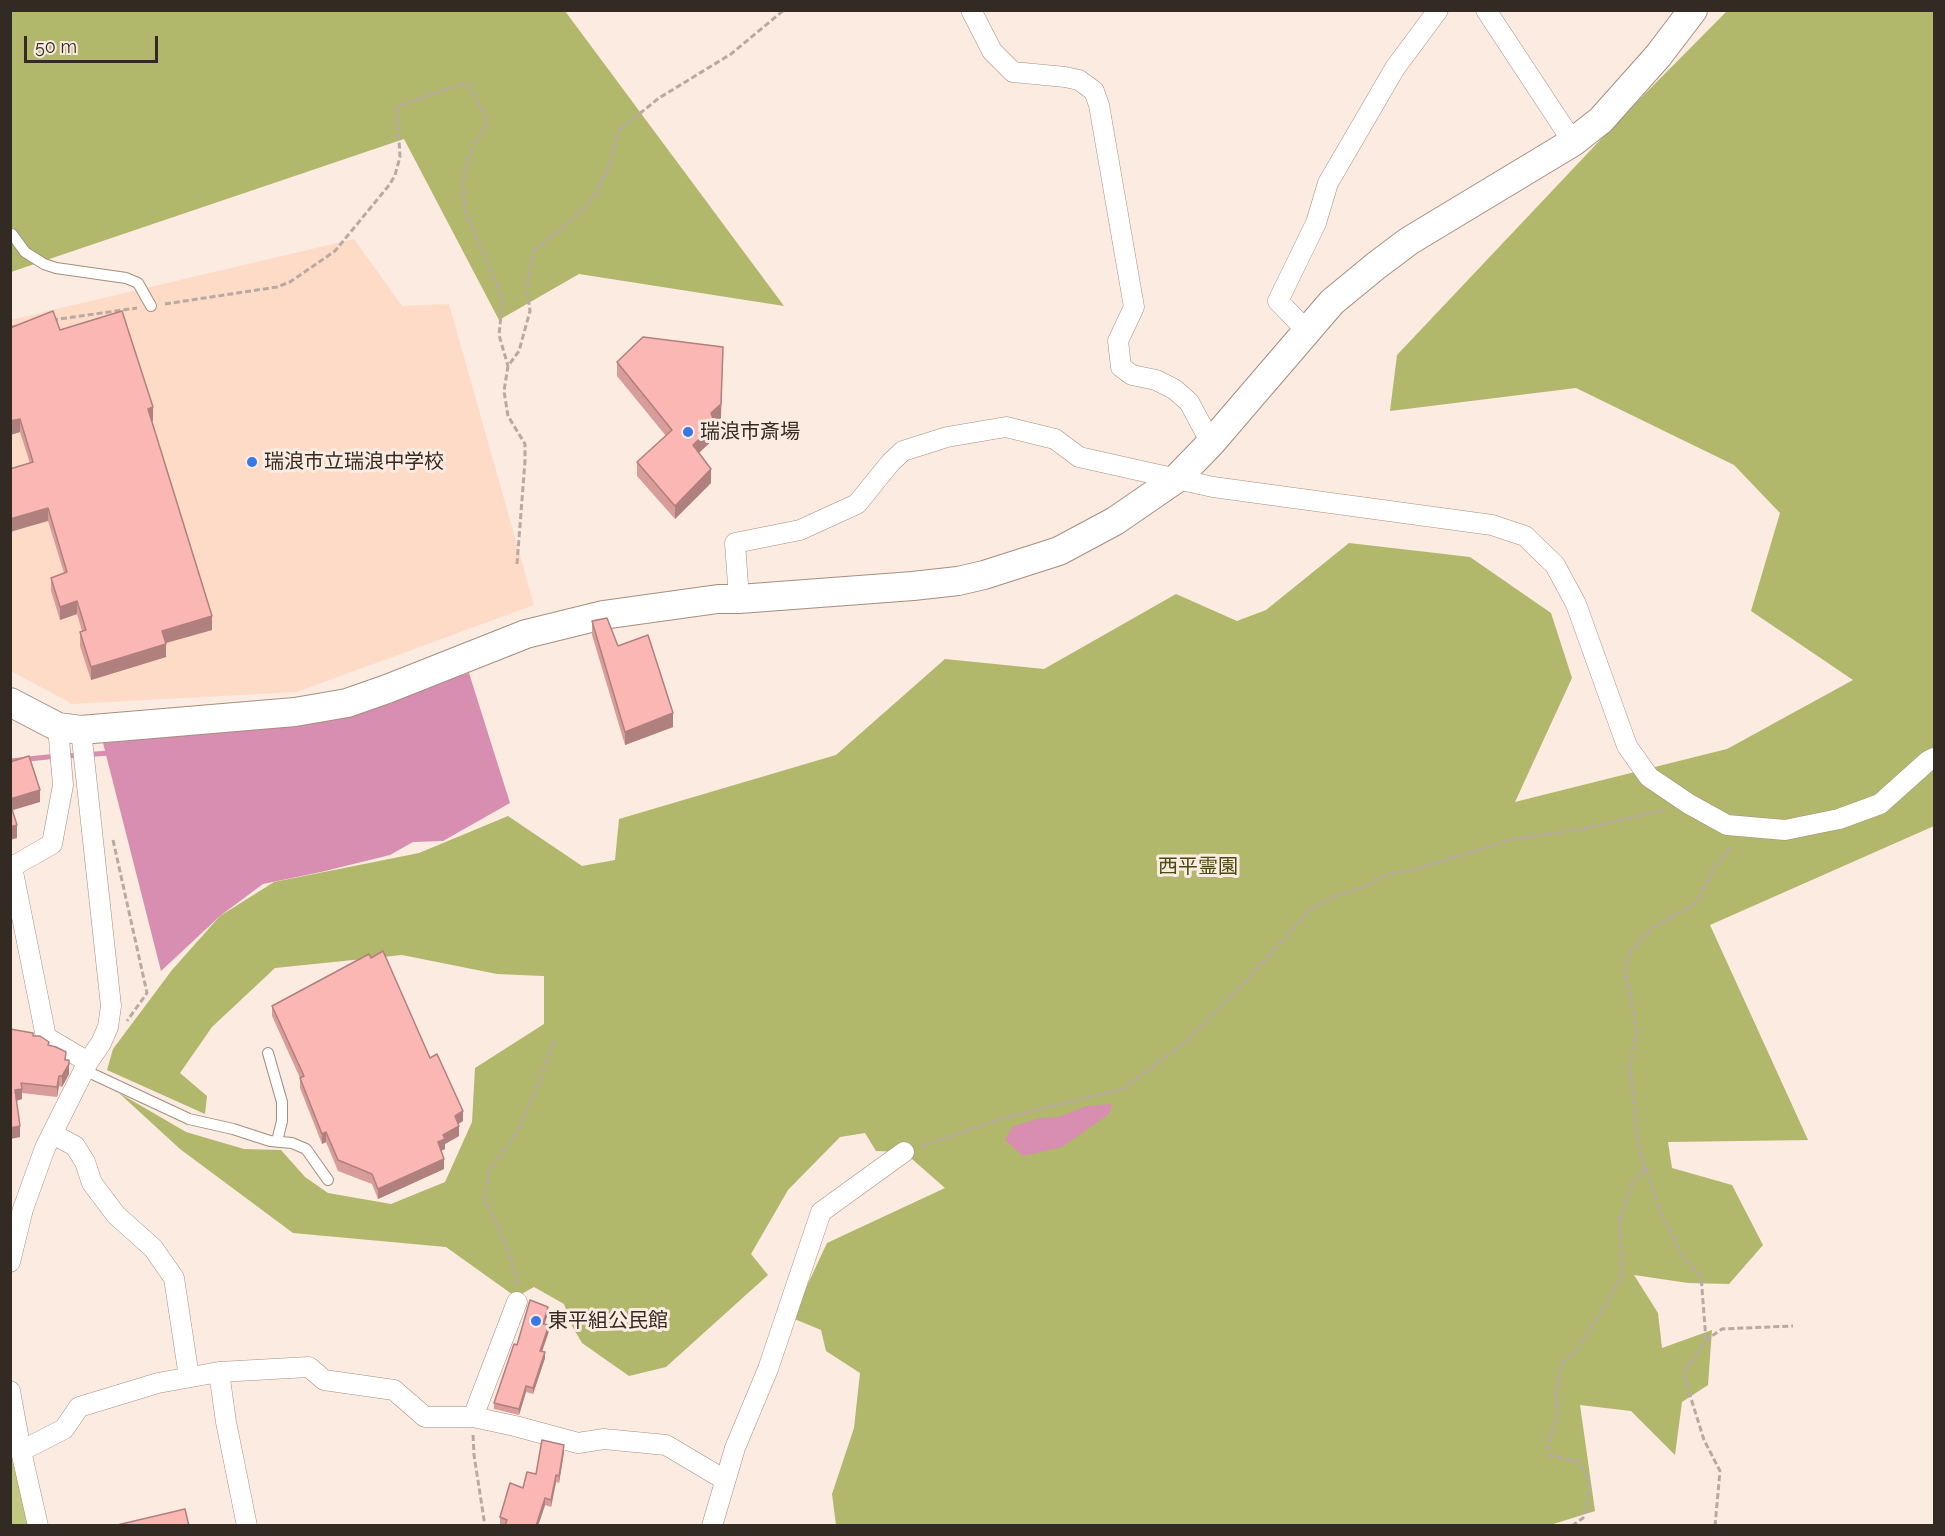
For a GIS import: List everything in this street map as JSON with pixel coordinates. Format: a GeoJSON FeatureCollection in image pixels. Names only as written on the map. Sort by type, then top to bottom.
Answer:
{"type":"FeatureCollection","features":[{"type":"Feature","properties":{"kind":"street"},"geometry":{"type":"LineString","coordinates":[[971,10],[992,51],[1013,72],[1079,80],[1094,91],[1099,105],[1134,307],[1118,341],[1121,367],[1132,375],[1156,380],[1174,388],[1189,402],[1211,443]]}},
{"type":"Feature","properties":{"kind":"street"},"geometry":{"type":"LineString","coordinates":[[1307,331],[1278,301],[1316,223],[1328,183],[1395,68],[1438,10]]}},
{"type":"Feature","properties":{"kind":"street"},"geometry":{"type":"LineString","coordinates":[[1486,10],[1573,142]]}},
{"type":"Feature","properties":{"kind":"street"},"geometry":{"type":"LineString","coordinates":[[10,702],[69,729],[295,712],[346,703],[526,634],[603,615],[718,599],[958,581],[1059,551],[1115,521],[1176,479],[1211,443],[1332,302],[1409,241],[1573,142],[1602,120],[1658,57],[1693,10]]}},
{"type":"Feature","properties":{"kind":"street"},"geometry":{"type":"LineString","coordinates":[[740,599],[735,543],[800,530],[857,504],[891,462],[903,451],[947,437],[1006,427],[1055,439],[1079,457],[1214,487],[1492,525],[1525,536],[1555,565],[1576,604],[1627,746],[1649,777],[1689,804],[1727,825],[1785,831],[1839,819],[1880,804],[1928,761],[1935,758]]}},
{"type":"Feature","properties":{"kind":"street"},"geometry":{"type":"LineString","coordinates":[[69,729],[63,784],[52,843],[11,867],[46,1037],[86,1066]]}},
{"type":"Feature","properties":{"kind":"street"},"geometry":{"type":"LineString","coordinates":[[10,1262],[23,1209],[45,1148],[86,1066],[102,1043],[108,1027],[111,1006],[69,729]]}},
{"type":"Feature","properties":{"kind":"street"},"geometry":{"type":"LineString","coordinates":[[54,1131],[60,1138],[75,1146],[85,1162],[92,1183],[116,1215],[153,1248],[174,1278],[189,1377]]}},
{"type":"Feature","properties":{"kind":"street"},"geometry":{"type":"LineString","coordinates":[[712,1526],[735,1448],[768,1369],[821,1212],[904,1152]]}},
{"type":"Feature","properties":{"kind":"street"},"geometry":{"type":"LineString","coordinates":[[473,1418],[517,1302]]}},
{"type":"Feature","properties":{"kind":"street"},"geometry":{"type":"LineString","coordinates":[[21,1451],[64,1429],[79,1407],[158,1383],[219,1372],[309,1367],[324,1380],[394,1390],[424,1417],[473,1418],[515,1426],[578,1443],[604,1439],[666,1445],[725,1480]]}},
{"type":"Feature","properties":{"kind":"street"},"geometry":{"type":"LineString","coordinates":[[219,1372],[226,1422],[247,1526]]}},
{"type":"Feature","properties":{"kind":"street"},"geometry":{"type":"LineString","coordinates":[[10,1390],[38,1526]]}},
{"type":"Feature","properties":{"kind":"lane"},"geometry":{"type":"LineString","coordinates":[[12,234],[25,252],[44,264],[56,268],[126,278],[138,283],[151,306]]}},
{"type":"Feature","properties":{"kind":"lane"},"geometry":{"type":"LineString","coordinates":[[268,1053],[282,1102],[282,1121],[277,1142]]}},
{"type":"Feature","properties":{"kind":"lane"},"geometry":{"type":"LineString","coordinates":[[86,1066],[189,1119],[277,1142],[292,1143],[306,1149],[328,1180]]}},
{"type":"Feature","properties":{"kind":"path"},"geometry":{"type":"LineString","coordinates":[[508,366],[519,351],[530,311],[527,289],[533,252],[574,218],[594,197],[610,162],[618,131],[659,98],[731,54],[784,10]]}},
{"type":"Feature","properties":{"kind":"path"},"geometry":{"type":"LineString","coordinates":[[49,321],[277,287],[290,282],[335,251],[390,184],[400,157],[397,106],[468,84],[486,116],[485,128],[475,142],[465,169],[463,187],[466,214],[500,291],[502,305],[499,335],[508,366],[504,391],[508,416],[525,444],[517,564]]}},
{"type":"Feature","properties":{"kind":"path"},"geometry":{"type":"LineString","coordinates":[[10,328],[27,324]]}},
{"type":"Feature","properties":{"kind":"path"},"geometry":{"type":"LineString","coordinates":[[904,1152],[1004,1118],[1123,1089],[1188,1040],[1249,978],[1311,909],[1333,897],[1369,885],[1372,881],[1400,871],[1406,872],[1514,839],[1582,829],[1689,804]]}},
{"type":"Feature","properties":{"kind":"path"},"geometry":{"type":"LineString","coordinates":[[1706,1340],[1701,1276],[1684,1258],[1661,1213],[1639,1150],[1630,1065],[1637,1031],[1625,971],[1629,953],[1652,928],[1697,902],[1716,865],[1747,827]]}},
{"type":"Feature","properties":{"kind":"path"},"geometry":{"type":"LineString","coordinates":[[108,1027],[120,1029],[135,1012],[147,993],[112,833]]}},
{"type":"Feature","properties":{"kind":"path"},"geometry":{"type":"LineString","coordinates":[[517,1302],[517,1277],[500,1231],[484,1198],[489,1171],[517,1132],[554,1041]]}},
{"type":"Feature","properties":{"kind":"path"},"geometry":{"type":"LineString","coordinates":[[1572,1526],[1583,1518],[1589,1497],[1588,1480],[1580,1462],[1551,1456],[1547,1448],[1558,1414],[1556,1394],[1562,1362],[1577,1351],[1622,1277],[1620,1220],[1632,1184],[1645,1167]]}},
{"type":"Feature","properties":{"kind":"path"},"geometry":{"type":"LineString","coordinates":[[1714,1526],[1720,1471],[1704,1440],[1685,1379],[1686,1369],[1706,1340],[1722,1329],[1793,1326]]}},
{"type":"Feature","properties":{"kind":"path"},"geometry":{"type":"LineString","coordinates":[[473,1418],[474,1455],[485,1526]]}},
{"type":"Feature","properties":{"kind":"shaded area","name":"瑞浪市立瑞浪中学校"},"geometry":{"type":"Polygon","coordinates":[[[354,239],[402,306],[449,304],[534,605],[297,692],[72,704],[11,671],[10,320],[354,239]]]}},
{"type":"Feature","properties":{"kind":"shaded area"},"geometry":{"type":"Polygon","coordinates":[[[469,673],[510,803],[443,841],[413,842],[390,855],[263,884],[220,916],[161,971],[103,743],[296,724],[379,702],[469,673]]]}},
{"type":"Feature","properties":{"kind":"shaded area"},"geometry":{"type":"Polygon","coordinates":[[[1112,1104],[1109,1114],[1062,1147],[1023,1156],[1005,1140],[1012,1127],[1040,1118],[1059,1117],[1087,1106],[1112,1104]]]}},
{"type":"Feature","properties":{"kind":"green space"},"geometry":{"type":"Polygon","coordinates":[[[10,11],[565,11],[784,306],[579,274],[499,320],[404,139],[11,272],[10,11]]]}},
{"type":"Feature","properties":{"kind":"green space","name":"西平霊園"},"geometry":{"type":"Polygon","coordinates":[[[1727,11],[1934,11],[1934,826],[1710,925],[1808,1140],[1668,1142],[1672,1168],[1732,1185],[1763,1245],[1729,1284],[1688,1283],[1634,1275],[1658,1313],[1662,1348],[1712,1330],[1708,1385],[1682,1402],[1675,1455],[1631,1411],[1580,1405],[1595,1511],[1547,1526],[836,1525],[832,1494],[854,1428],[860,1373],[826,1351],[821,1330],[792,1318],[827,1243],[945,1188],[904,1152],[876,1151],[865,1133],[840,1137],[788,1190],[751,1254],[768,1275],[666,1367],[629,1376],[582,1343],[572,1326],[564,1304],[534,1287],[516,1297],[446,1247],[293,1233],[180,1149],[119,1093],[186,1132],[244,1149],[281,1150],[305,1177],[328,1193],[391,1204],[445,1182],[472,1122],[475,1068],[544,1024],[544,976],[497,974],[402,955],[275,968],[212,1027],[180,1073],[207,1096],[205,1114],[107,1070],[113,1049],[172,970],[220,916],[274,882],[419,853],[508,816],[582,866],[615,860],[619,819],[836,755],[945,659],[1044,669],[1176,594],[1237,621],[1266,610],[1349,543],[1470,557],[1551,613],[1572,678],[1515,802],[1727,749],[1853,680],[1751,611],[1780,513],[1734,465],[1576,388],[1390,411],[1397,355],[1621,118],[1727,11]]]}},
{"type":"Feature","properties":{"kind":"green space"},"geometry":{"type":"Polygon","coordinates":[[[10,1440],[30,1525],[12,1525],[11,1521],[10,1440]]]}},
{"type":"Feature","properties":{"kind":"building"},"geometry":{"type":"Polygon","coordinates":[[[53,311],[60,330],[122,311],[153,407],[148,409],[212,616],[162,631],[166,644],[91,667],[80,632],[86,630],[77,601],[60,607],[51,578],[67,572],[48,508],[10,519],[10,469],[33,462],[20,419],[10,421],[10,328],[53,311]]]}},
{"type":"Feature","properties":{"kind":"building","name":"瑞浪市斎場"},"geometry":{"type":"Polygon","coordinates":[[[643,337],[723,347],[721,404],[711,413],[715,424],[693,445],[711,469],[675,506],[637,462],[672,430],[617,362],[643,337]]]}},
{"type":"Feature","properties":{"kind":"building"},"geometry":{"type":"Polygon","coordinates":[[[607,618],[618,646],[648,635],[673,713],[625,732],[592,621],[607,618]]]}},
{"type":"Feature","properties":{"kind":"building"},"geometry":{"type":"Polygon","coordinates":[[[29,756],[40,790],[10,799],[10,762],[29,756]]]}},
{"type":"Feature","properties":{"kind":"building"},"geometry":{"type":"Polygon","coordinates":[[[10,803],[17,825],[10,827],[10,803]]]}},
{"type":"Feature","properties":{"kind":"building"},"geometry":{"type":"Polygon","coordinates":[[[383,951],[430,1058],[437,1054],[463,1111],[455,1116],[459,1126],[443,1135],[445,1139],[438,1142],[444,1159],[378,1189],[372,1174],[338,1160],[326,1132],[322,1134],[300,1078],[304,1076],[272,1006],[369,954],[371,958],[383,951]]]}},
{"type":"Feature","properties":{"kind":"building"},"geometry":{"type":"Polygon","coordinates":[[[10,1029],[40,1036],[49,1042],[48,1045],[66,1052],[65,1060],[69,1060],[69,1064],[62,1076],[59,1076],[57,1087],[21,1083],[22,1089],[15,1090],[20,1126],[10,1128],[10,1029]]]}},
{"type":"Feature","properties":{"kind":"building"},"geometry":{"type":"Polygon","coordinates":[[[530,1300],[548,1307],[543,1324],[549,1325],[540,1351],[545,1352],[533,1388],[526,1386],[519,1409],[494,1403],[514,1344],[517,1345],[530,1300]]]}},
{"type":"Feature","properties":{"kind":"building"},"geometry":{"type":"Polygon","coordinates":[[[542,1440],[564,1445],[559,1476],[556,1475],[551,1500],[545,1498],[536,1526],[505,1526],[507,1520],[500,1517],[510,1483],[523,1488],[527,1472],[536,1474],[542,1440]]]}},
{"type":"Feature","properties":{"kind":"building"},"geometry":{"type":"Polygon","coordinates":[[[185,1509],[189,1526],[113,1526],[185,1509]]]}},
{"type":"Feature","properties":{"kind":"waterway"},"geometry":{"type":"LineString","coordinates":[[66,756],[110,753]]}},
{"type":"Feature","properties":{"kind":"waterway"},"geometry":{"type":"LineString","coordinates":[[10,761],[57,756]]}},
{"type":"Feature","properties":{"kind":"place","name":"瑞浪市斎場"},"geometry":{"type":"Point","coordinates":[688,432]}},
{"type":"Feature","properties":{"kind":"place","name":"瑞浪市立瑞浪中学校"},"geometry":{"type":"Point","coordinates":[252,462]}},
{"type":"Feature","properties":{"kind":"place","name":"東平組公民館"},"geometry":{"type":"Point","coordinates":[536,1321]}}]}
